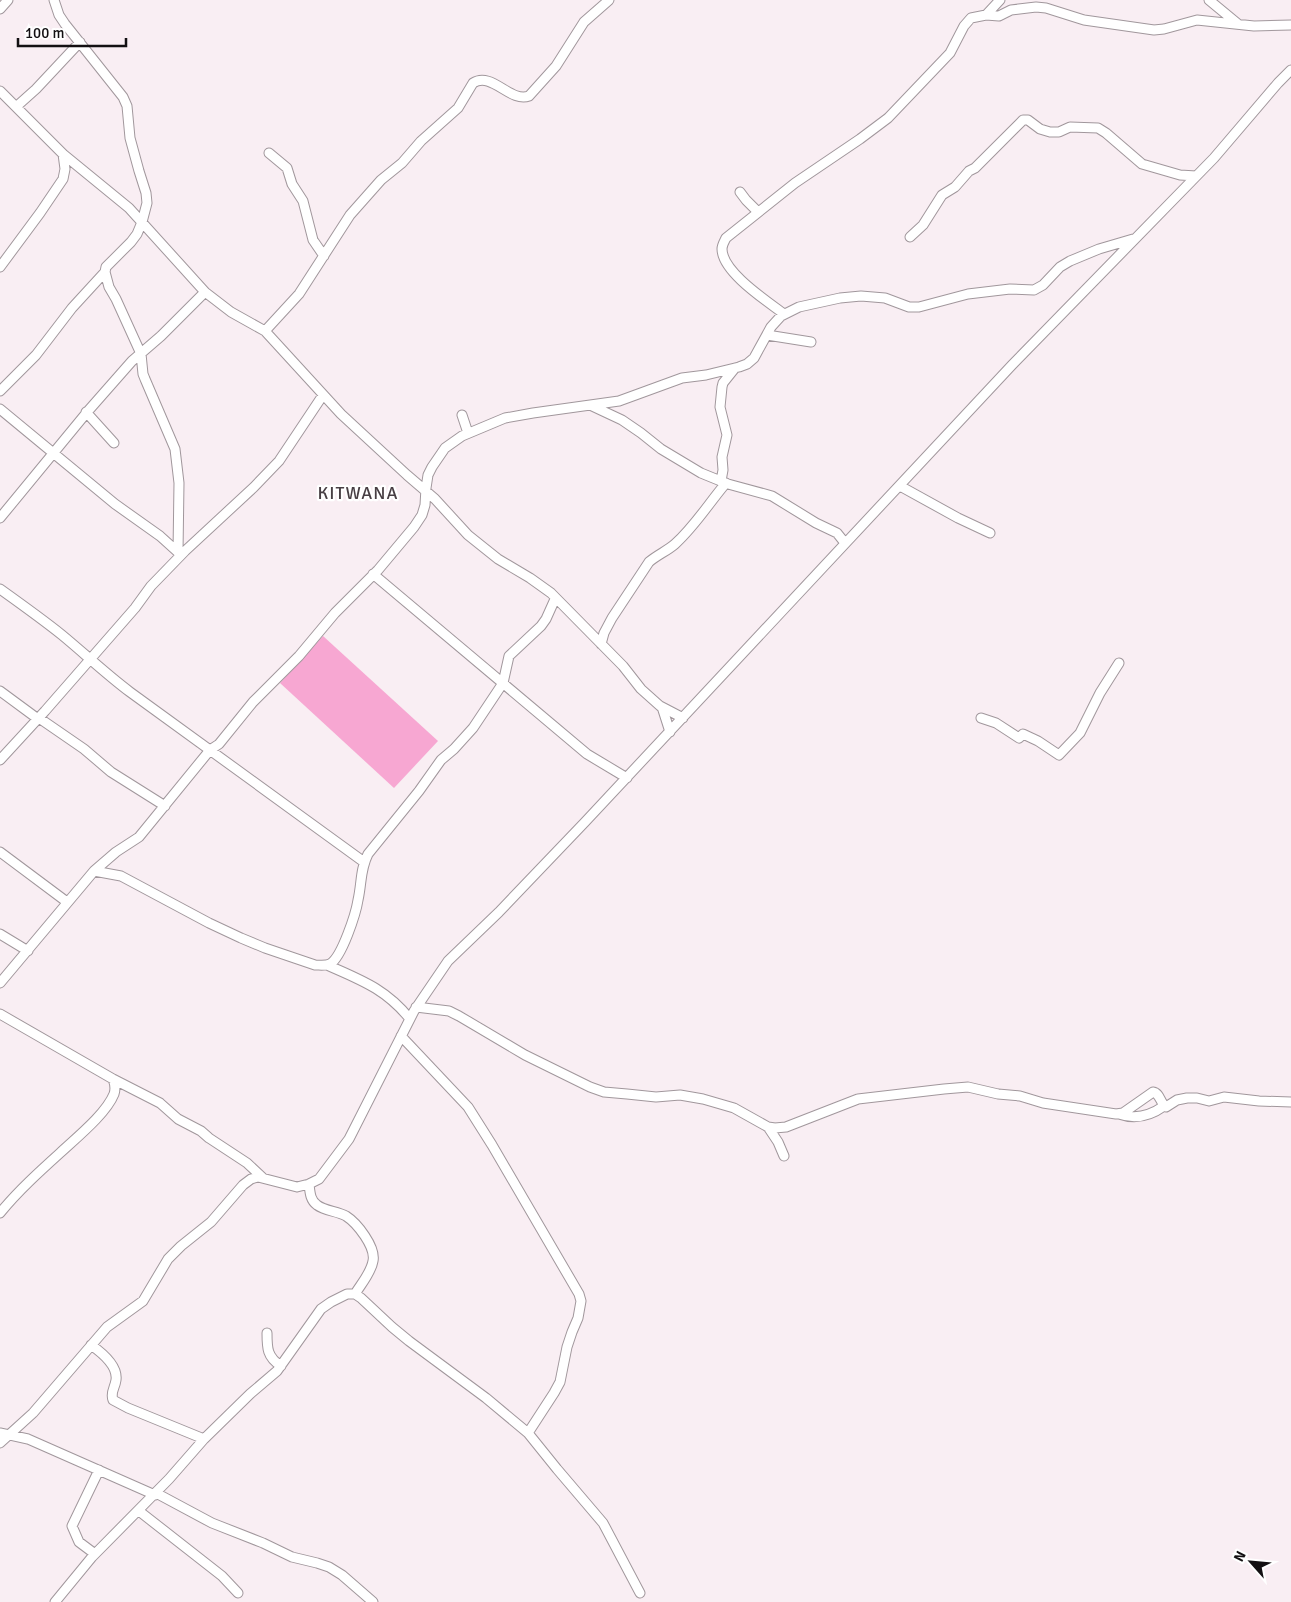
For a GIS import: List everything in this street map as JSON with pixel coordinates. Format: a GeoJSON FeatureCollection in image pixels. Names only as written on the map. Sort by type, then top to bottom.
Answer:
{"type":"FeatureCollection","features":[{"type":"Feature","properties":{"kind":"street"},"geometry":{"type":"LineString","coordinates":[[0,9],[8,0]]}},
{"type":"Feature","properties":{"kind":"street"},"geometry":{"type":"LineString","coordinates":[[0,391],[36,355],[72,308],[105,272],[106,267],[111,261],[131,242],[142,222],[147,203],[146,192],[130,138],[127,106],[118,90],[59,15],[54,0]]}},
{"type":"Feature","properties":{"kind":"street"},"geometry":{"type":"LineString","coordinates":[[265,331],[298,294],[359,204],[458,108],[473,82],[485,80],[519,97],[529,96],[556,66],[584,22],[609,0]]}},
{"type":"Feature","properties":{"kind":"street"},"geometry":{"type":"LineString","coordinates":[[986,16],[1000,0]]}},
{"type":"Feature","properties":{"kind":"street"},"geometry":{"type":"LineString","coordinates":[[1209,0],[1239,25]]}},
{"type":"Feature","properties":{"kind":"street"},"geometry":{"type":"LineString","coordinates":[[784,314],[746,285],[724,260],[722,244],[726,238],[795,183],[888,118],[950,53],[968,21],[974,16],[999,16],[1011,10],[1036,7],[1046,8],[1063,15],[1084,20],[1154,30],[1197,20],[1254,26],[1291,26]]}},
{"type":"Feature","properties":{"kind":"street"},"geometry":{"type":"LineString","coordinates":[[17,106],[36,89],[80,42]]}},
{"type":"Feature","properties":{"kind":"street"},"geometry":{"type":"LineString","coordinates":[[0,1443],[4,1434],[33,1413],[106,1327],[143,1301],[168,1259],[211,1222],[243,1185],[254,1178],[263,1178],[298,1187],[309,1184],[323,1175],[349,1139],[416,1007],[448,961],[511,899],[627,778],[1012,365],[1214,158],[1291,70]]}},
{"type":"Feature","properties":{"kind":"street"},"geometry":{"type":"LineString","coordinates":[[0,90],[63,154],[129,208],[206,292],[231,312],[265,331],[341,414],[446,510],[468,535],[489,553],[539,584],[623,666],[641,689],[662,707],[683,718]]}},
{"type":"Feature","properties":{"kind":"street"},"geometry":{"type":"LineString","coordinates":[[910,237],[923,225],[942,195],[955,186],[968,171],[975,168],[1023,120],[1028,120],[1040,129],[1050,132],[1059,132],[1070,127],[1098,128],[1142,164],[1180,175],[1196,176]]}},
{"type":"Feature","properties":{"kind":"street"},"geometry":{"type":"LineString","coordinates":[[269,153],[287,168],[292,184],[303,201],[313,240],[324,256]]}},
{"type":"Feature","properties":{"kind":"street"},"geometry":{"type":"LineString","coordinates":[[0,267],[63,179],[65,169],[63,154]]}},
{"type":"Feature","properties":{"kind":"street"},"geometry":{"type":"LineString","coordinates":[[740,192],[758,212]]}},
{"type":"Feature","properties":{"kind":"street"},"geometry":{"type":"LineString","coordinates":[[0,983],[94,871],[116,852],[139,837],[210,750],[219,744],[253,702],[299,656],[335,613],[403,540],[422,515],[428,475],[445,448],[468,433],[505,418],[620,402],[682,378],[706,375],[747,364],[754,358],[771,327],[784,314],[799,307],[840,298],[861,296],[885,298],[909,307],[919,308],[968,294],[1010,289],[1032,291],[1043,285],[1060,267],[1070,261],[1099,249],[1134,239]]}},
{"type":"Feature","properties":{"kind":"street"},"geometry":{"type":"LineString","coordinates":[[105,272],[109,287],[141,354],[143,374],[175,449],[179,483],[179,554]]}},
{"type":"Feature","properties":{"kind":"street"},"geometry":{"type":"LineString","coordinates":[[0,518],[86,412],[132,362],[206,292]]}},
{"type":"Feature","properties":{"kind":"street"},"geometry":{"type":"LineString","coordinates":[[767,335],[811,342]]}},
{"type":"Feature","properties":{"kind":"street"},"geometry":{"type":"LineString","coordinates":[[601,644],[604,633],[612,618],[645,567],[656,556],[675,544],[709,506],[724,482],[722,457],[727,435],[720,407],[723,383],[735,368]]}},
{"type":"Feature","properties":{"kind":"street"},"geometry":{"type":"LineString","coordinates":[[0,760],[135,608],[179,554],[254,488],[279,461],[323,395]]}},
{"type":"Feature","properties":{"kind":"street"},"geometry":{"type":"LineString","coordinates":[[590,405],[627,423],[681,462],[701,473],[772,496],[836,533],[845,542]]}},
{"type":"Feature","properties":{"kind":"street"},"geometry":{"type":"LineString","coordinates":[[0,409],[115,504],[160,536],[179,554]]}},
{"type":"Feature","properties":{"kind":"street"},"geometry":{"type":"LineString","coordinates":[[86,412],[114,442]]}},
{"type":"Feature","properties":{"kind":"street"},"geometry":{"type":"LineString","coordinates":[[462,415],[468,433]]}},
{"type":"Feature","properties":{"kind":"street"},"geometry":{"type":"LineString","coordinates":[[900,486],[990,534]]}},
{"type":"Feature","properties":{"kind":"street"},"geometry":{"type":"LineString","coordinates":[[373,574],[587,754],[627,778]]}},
{"type":"Feature","properties":{"kind":"street"},"geometry":{"type":"LineString","coordinates":[[0,588],[130,692],[364,862]]}},
{"type":"Feature","properties":{"kind":"street"},"geometry":{"type":"LineString","coordinates":[[327,965],[336,958],[352,921],[358,900],[364,862],[368,854],[441,760],[473,728],[504,683],[509,656],[541,626],[556,599]]}},
{"type":"Feature","properties":{"kind":"street"},"geometry":{"type":"LineString","coordinates":[[981,718],[996,723],[1019,738],[1023,734],[1031,737],[1059,755],[1080,733],[1100,693],[1119,663]]}},
{"type":"Feature","properties":{"kind":"street"},"geometry":{"type":"LineString","coordinates":[[0,692],[84,749],[111,772],[165,806]]}},
{"type":"Feature","properties":{"kind":"street"},"geometry":{"type":"LineString","coordinates":[[662,707],[670,732]]}},
{"type":"Feature","properties":{"kind":"street"},"geometry":{"type":"LineString","coordinates":[[0,852],[67,902]]}},
{"type":"Feature","properties":{"kind":"street"},"geometry":{"type":"LineString","coordinates":[[94,871],[121,876],[209,923],[265,948],[315,965],[327,965],[350,974],[382,992],[394,1001],[410,1019]]}},
{"type":"Feature","properties":{"kind":"street"},"geometry":{"type":"LineString","coordinates":[[0,934],[28,950]]}},
{"type":"Feature","properties":{"kind":"street"},"geometry":{"type":"LineString","coordinates":[[416,1007],[449,1011],[525,1055],[604,1092],[656,1097],[680,1095],[703,1099],[734,1108],[768,1127],[775,1128],[786,1127],[858,1099],[968,1087],[998,1094],[1020,1096],[1043,1103],[1128,1117],[1145,1117],[1164,1106],[1187,1098],[1209,1101],[1224,1097],[1291,1102]]}},
{"type":"Feature","properties":{"kind":"street"},"geometry":{"type":"LineString","coordinates":[[0,1014],[114,1079],[160,1102],[178,1119],[201,1130],[263,1178]]}},
{"type":"Feature","properties":{"kind":"street"},"geometry":{"type":"LineString","coordinates":[[401,1036],[468,1107],[492,1144],[579,1294],[578,1318],[567,1347],[560,1382],[528,1433]]}},
{"type":"Feature","properties":{"kind":"street"},"geometry":{"type":"LineString","coordinates":[[0,1213],[17,1193],[89,1125],[106,1106],[116,1087],[114,1079]]}},
{"type":"Feature","properties":{"kind":"street"},"geometry":{"type":"LineString","coordinates":[[1119,1114],[1153,1092],[1157,1094],[1164,1106]]}},
{"type":"Feature","properties":{"kind":"street"},"geometry":{"type":"LineString","coordinates":[[768,1127],[778,1142],[784,1156]]}},
{"type":"Feature","properties":{"kind":"street"},"geometry":{"type":"LineString","coordinates":[[309,1184],[312,1200],[316,1205],[347,1217],[370,1243],[374,1254],[371,1267],[355,1294]]}},
{"type":"Feature","properties":{"kind":"street"},"geometry":{"type":"LineString","coordinates":[[55,1602],[95,1554],[139,1511],[204,1439],[281,1366],[321,1310],[347,1294],[355,1294],[362,1298],[409,1341],[486,1398],[528,1433],[603,1523],[640,1593]]}},
{"type":"Feature","properties":{"kind":"street"},"geometry":{"type":"LineString","coordinates":[[268,1333],[268,1353],[281,1366]]}},
{"type":"Feature","properties":{"kind":"street"},"geometry":{"type":"LineString","coordinates":[[91,1345],[101,1352],[115,1371],[116,1378],[112,1400],[204,1439]]}},
{"type":"Feature","properties":{"kind":"street"},"geometry":{"type":"LineString","coordinates":[[4,1434],[28,1439],[155,1494],[212,1523],[263,1543],[292,1557],[318,1562],[329,1567],[342,1575],[373,1602]]}},
{"type":"Feature","properties":{"kind":"street"},"geometry":{"type":"LineString","coordinates":[[95,1554],[79,1542],[72,1526],[99,1470]]}},
{"type":"Feature","properties":{"kind":"street"},"geometry":{"type":"LineString","coordinates":[[139,1511],[222,1576],[238,1593]]}},
{"type":"Feature","properties":{"kind":"shaded area"},"geometry":{"type":"Polygon","coordinates":[[[323,636],[438,741],[394,788],[280,683],[323,636]]]}},
{"type":"Feature","properties":{"kind":"district","name":"KITWANA"},"geometry":{"type":"Point","coordinates":[358,493]}}]}
